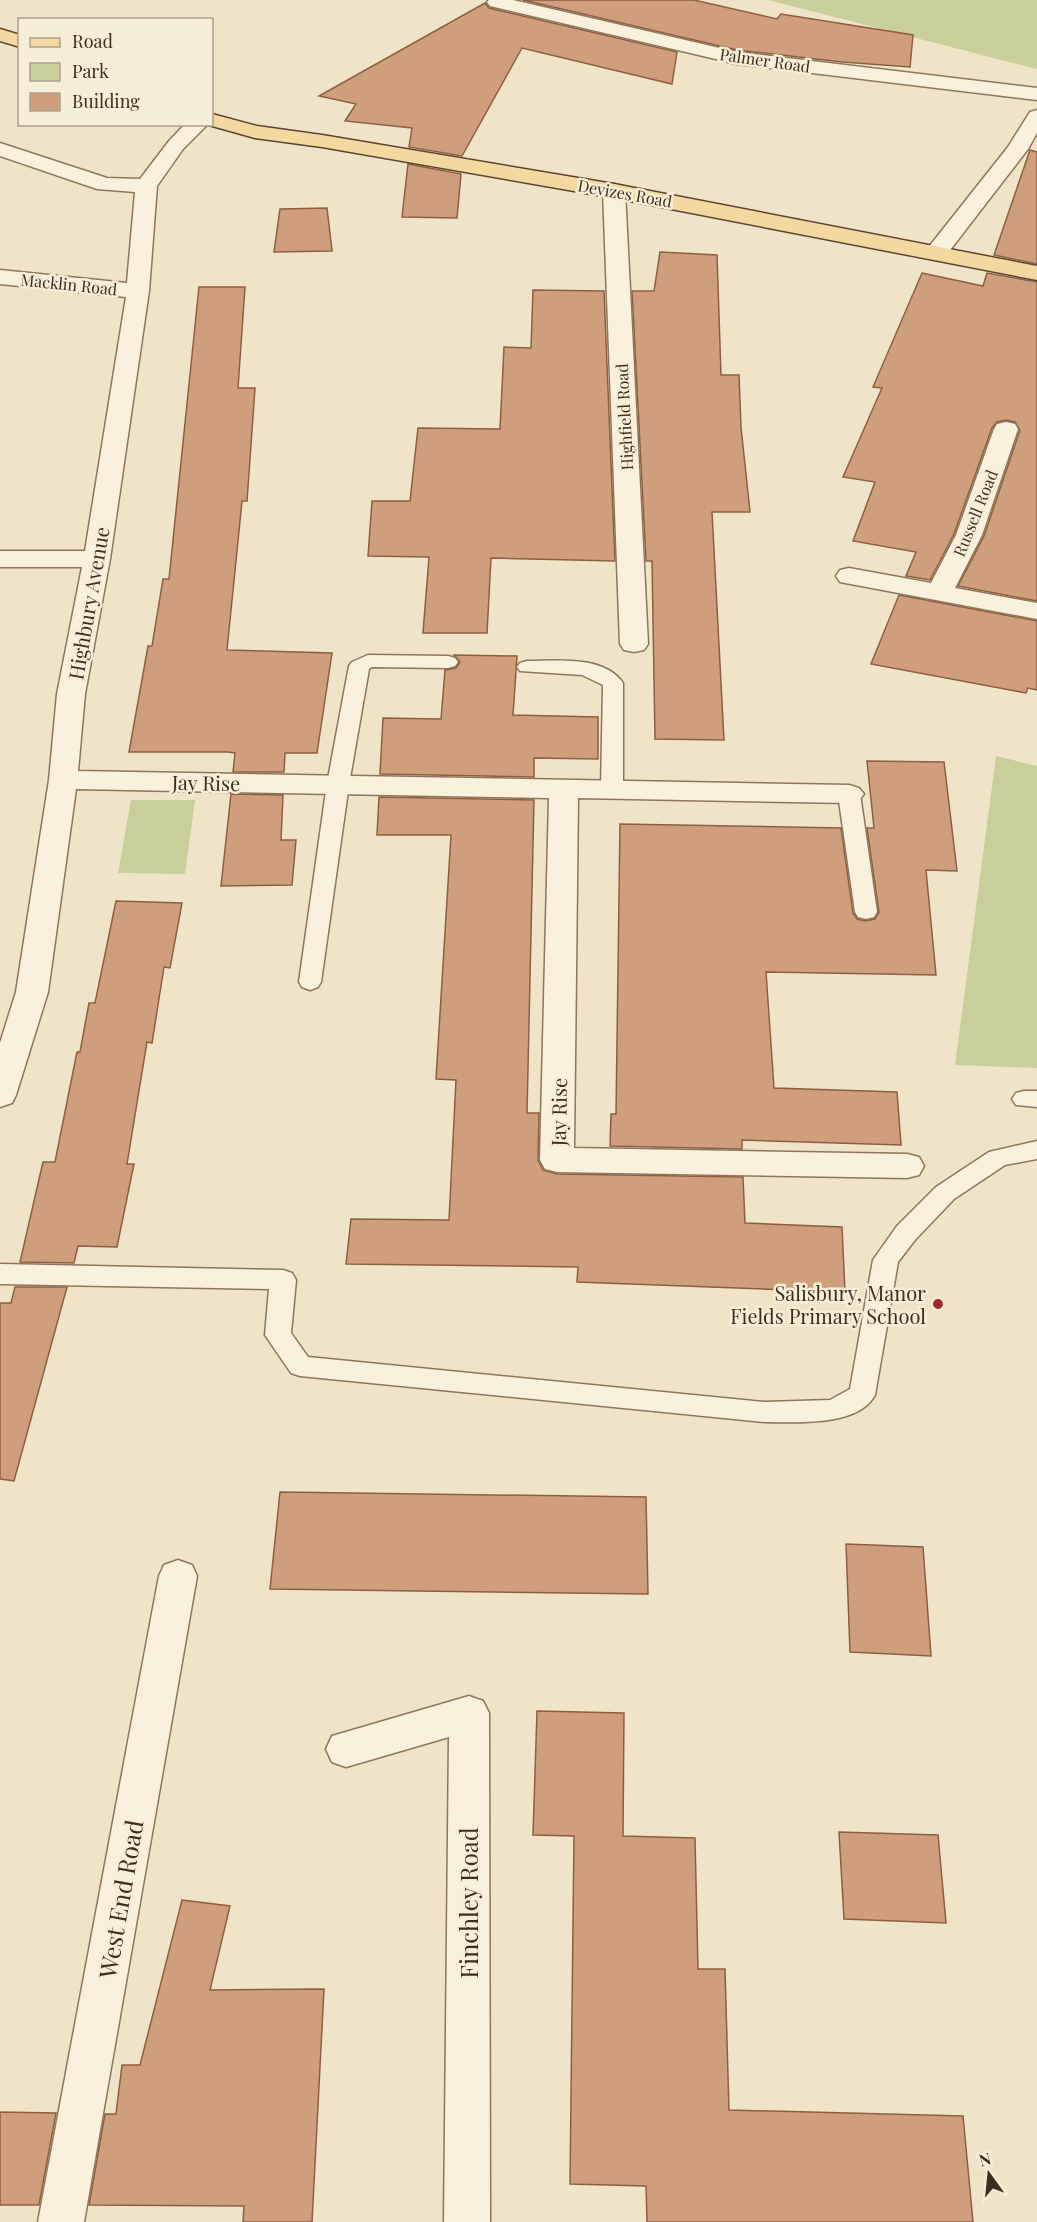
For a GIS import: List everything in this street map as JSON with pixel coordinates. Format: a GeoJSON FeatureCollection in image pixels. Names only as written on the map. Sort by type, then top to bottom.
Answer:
{"type":"FeatureCollection","features":[{"type":"Feature","properties":{"kind":"main road"},"geometry":{"type":"LineString","coordinates":[[0,35],[18,40]]}},
{"type":"Feature","properties":{"kind":"main road","name":"Devizes Road"},"geometry":{"type":"LineString","coordinates":[[213,120],[255,132],[322,141],[614,191],[1037,273]]}},
{"type":"Feature","properties":{"kind":"street","name":"Palmer Road"},"geometry":{"type":"LineString","coordinates":[[497,2],[737,58],[1037,94]]}},
{"type":"Feature","properties":{"kind":"street"},"geometry":{"type":"LineString","coordinates":[[936,253],[1017,148],[1037,116]]}},
{"type":"Feature","properties":{"kind":"street"},"geometry":{"type":"LineString","coordinates":[[0,149],[105,184],[146,186],[176,145],[196,126]]}},
{"type":"Feature","properties":{"kind":"street","name":"Highbury Avenue"},"geometry":{"type":"LineString","coordinates":[[0,1095],[32,992],[63,780],[71,694],[97,559],[138,291],[146,186]]}},
{"type":"Feature","properties":{"kind":"street","name":"Highfield Road"},"geometry":{"type":"LineString","coordinates":[[614,191],[634,644]]}},
{"type":"Feature","properties":{"kind":"street","name":"Macklin Road"},"geometry":{"type":"LineString","coordinates":[[0,277],[138,291]]}},
{"type":"Feature","properties":{"kind":"street","name":"Russell Road"},"geometry":{"type":"LineString","coordinates":[[939,594],[969,535],[1006,429]]}},
{"type":"Feature","properties":{"kind":"street"},"geometry":{"type":"LineString","coordinates":[[0,559],[97,559]]}},
{"type":"Feature","properties":{"kind":"street"},"geometry":{"type":"LineString","coordinates":[[849,576],[1037,611]]}},
{"type":"Feature","properties":{"kind":"street","name":"Jay Rise"},"geometry":{"type":"LineString","coordinates":[[63,780],[849,794]]}},
{"type":"Feature","properties":{"kind":"street","name":"Jay Rise"},"geometry":{"type":"LineString","coordinates":[[564,788],[557,1160],[907,1166]]}},
{"type":"Feature","properties":{"kind":"street","name":"West End Road"},"geometry":{"type":"LineString","coordinates":[[62,2222],[178,1575]]}},
{"type":"Feature","properties":{"kind":"street","name":"Finchley Road"},"geometry":{"type":"LineString","coordinates":[[346,1749],[469,1713],[467,2222]]}},
{"type":"Feature","properties":{"kind":"lane"},"geometry":{"type":"LineString","coordinates":[[310,982],[338,784],[359,666],[368,661],[448,662]]}},
{"type":"Feature","properties":{"kind":"lane"},"geometry":{"type":"LineString","coordinates":[[527,667],[575,667],[602,673],[613,682],[612,789]]}},
{"type":"Feature","properties":{"kind":"lane","name":"Jay Rise"},"geometry":{"type":"LineString","coordinates":[[849,794],[866,912]]}},
{"type":"Feature","properties":{"kind":"lane"},"geometry":{"type":"LineString","coordinates":[[0,1275],[283,1280],[278,1335],[300,1366],[765,1412],[834,1410],[862,1395],[886,1260],[906,1233],[945,1192],[998,1158],[1037,1150]]}},
{"type":"Feature","properties":{"kind":"green space"},"geometry":{"type":"Polygon","coordinates":[[[768,0],[1037,0],[1037,69],[768,0]]]}},
{"type":"Feature","properties":{"kind":"green space"},"geometry":{"type":"Polygon","coordinates":[[[996,756],[1037,766],[1037,1068],[955,1065],[996,756]]]}},
{"type":"Feature","properties":{"kind":"green space"},"geometry":{"type":"Polygon","coordinates":[[[131,800],[195,800],[185,874],[118,873],[131,800]]]}},
{"type":"Feature","properties":{"kind":"building"},"geometry":{"type":"Polygon","coordinates":[[[523,0],[694,0],[777,19],[781,14],[913,35],[910,67],[737,50],[523,0]]]}},
{"type":"Feature","properties":{"kind":"building"},"geometry":{"type":"Polygon","coordinates":[[[485,3],[489,8],[677,52],[672,84],[522,48],[462,156],[409,147],[412,128],[345,121],[356,104],[319,96],[485,3]]]}},
{"type":"Feature","properties":{"kind":"building"},"geometry":{"type":"Polygon","coordinates":[[[1030,150],[1037,152],[1037,264],[994,255],[1030,150]]]}},
{"type":"Feature","properties":{"kind":"building"},"geometry":{"type":"Polygon","coordinates":[[[408,164],[461,174],[457,218],[402,217],[408,164]]]}},
{"type":"Feature","properties":{"kind":"building"},"geometry":{"type":"Polygon","coordinates":[[[327,208],[332,251],[274,252],[280,209],[327,208]]]}},
{"type":"Feature","properties":{"kind":"building"},"geometry":{"type":"Polygon","coordinates":[[[660,252],[717,255],[721,375],[739,375],[741,427],[750,512],[712,512],[724,740],[655,739],[652,561],[646,561],[632,291],[654,291],[660,252]]]}},
{"type":"Feature","properties":{"kind":"building"},"geometry":{"type":"Polygon","coordinates":[[[922,273],[983,286],[987,273],[1037,282],[1037,601],[958,586],[984,536],[1020,430],[1015,422],[1006,420],[997,422],[992,428],[954,534],[930,580],[906,576],[916,552],[853,541],[875,482],[843,477],[882,388],[873,387],[922,273]]]}},
{"type":"Feature","properties":{"kind":"building"},"geometry":{"type":"Polygon","coordinates":[[[199,287],[245,287],[238,388],[255,388],[247,501],[242,501],[227,650],[332,653],[317,753],[285,753],[284,772],[233,772],[235,753],[228,752],[129,752],[148,646],[152,646],[163,579],[169,579],[199,287]]]}},
{"type":"Feature","properties":{"kind":"building"},"geometry":{"type":"Polygon","coordinates":[[[533,290],[604,291],[615,561],[491,558],[487,633],[423,633],[429,557],[368,556],[372,501],[410,501],[418,428],[500,429],[504,347],[531,348],[533,290]]]}},
{"type":"Feature","properties":{"kind":"building"},"geometry":{"type":"Polygon","coordinates":[[[899,595],[1037,621],[1037,690],[1028,688],[1026,693],[871,664],[899,595]]]}},
{"type":"Feature","properties":{"kind":"building"},"geometry":{"type":"Polygon","coordinates":[[[454,655],[517,656],[513,715],[598,717],[598,759],[534,758],[534,777],[380,774],[383,718],[441,719],[445,670],[456,668],[460,662],[454,655]]]}},
{"type":"Feature","properties":{"kind":"building"},"geometry":{"type":"Polygon","coordinates":[[[867,761],[944,762],[957,871],[926,870],[936,975],[766,972],[774,1088],[897,1092],[901,1145],[742,1140],[742,1149],[610,1146],[611,1114],[616,1114],[620,824],[841,828],[853,913],[857,919],[865,921],[875,919],[879,912],[867,828],[874,828],[867,761]]]}},
{"type":"Feature","properties":{"kind":"building"},"geometry":{"type":"Polygon","coordinates":[[[231,794],[283,795],[281,840],[296,840],[292,885],[221,886],[231,794]]]}},
{"type":"Feature","properties":{"kind":"building"},"geometry":{"type":"Polygon","coordinates":[[[379,797],[534,800],[527,1113],[539,1113],[538,1160],[543,1170],[557,1174],[743,1177],[745,1223],[842,1227],[845,1292],[577,1282],[578,1267],[346,1264],[351,1219],[449,1220],[456,1080],[436,1079],[451,835],[377,835],[379,797]]]}},
{"type":"Feature","properties":{"kind":"building"},"geometry":{"type":"Polygon","coordinates":[[[116,901],[182,903],[170,968],[164,967],[152,1043],[147,1042],[127,1164],[134,1164],[117,1247],[78,1246],[74,1263],[20,1262],[43,1162],[55,1162],[77,1052],[80,1052],[89,1003],[95,1003],[116,901]]]}},
{"type":"Feature","properties":{"kind":"building"},"geometry":{"type":"Polygon","coordinates":[[[15,1287],[67,1287],[14,1481],[0,1479],[0,1303],[11,1303],[15,1287]]]}},
{"type":"Feature","properties":{"kind":"building"},"geometry":{"type":"Polygon","coordinates":[[[280,1492],[646,1497],[648,1594],[270,1589],[280,1492]]]}},
{"type":"Feature","properties":{"kind":"building"},"geometry":{"type":"Polygon","coordinates":[[[846,1544],[923,1547],[931,1656],[850,1652],[846,1544]]]}},
{"type":"Feature","properties":{"kind":"building"},"geometry":{"type":"Polygon","coordinates":[[[537,1711],[624,1713],[623,1836],[695,1838],[698,1969],[725,1969],[729,2110],[963,2116],[973,2222],[647,2222],[646,2186],[570,2184],[574,1836],[533,1835],[537,1711]]]}},
{"type":"Feature","properties":{"kind":"building"},"geometry":{"type":"Polygon","coordinates":[[[839,1832],[938,1835],[946,1923],[844,1919],[839,1832]]]}},
{"type":"Feature","properties":{"kind":"building"},"geometry":{"type":"Polygon","coordinates":[[[182,1900],[230,1906],[210,1990],[324,1989],[312,2222],[243,2222],[244,2206],[89,2205],[105,2114],[116,2114],[122,2065],[140,2065],[182,1900]]]}},
{"type":"Feature","properties":{"kind":"building"},"geometry":{"type":"Polygon","coordinates":[[[0,2112],[56,2113],[39,2205],[0,2205],[0,2112]]]}},
{"type":"Feature","properties":{"kind":"place","name":"Salisbury, Manor Fields Primary School"},"geometry":{"type":"Point","coordinates":[938,1304]}}]}
